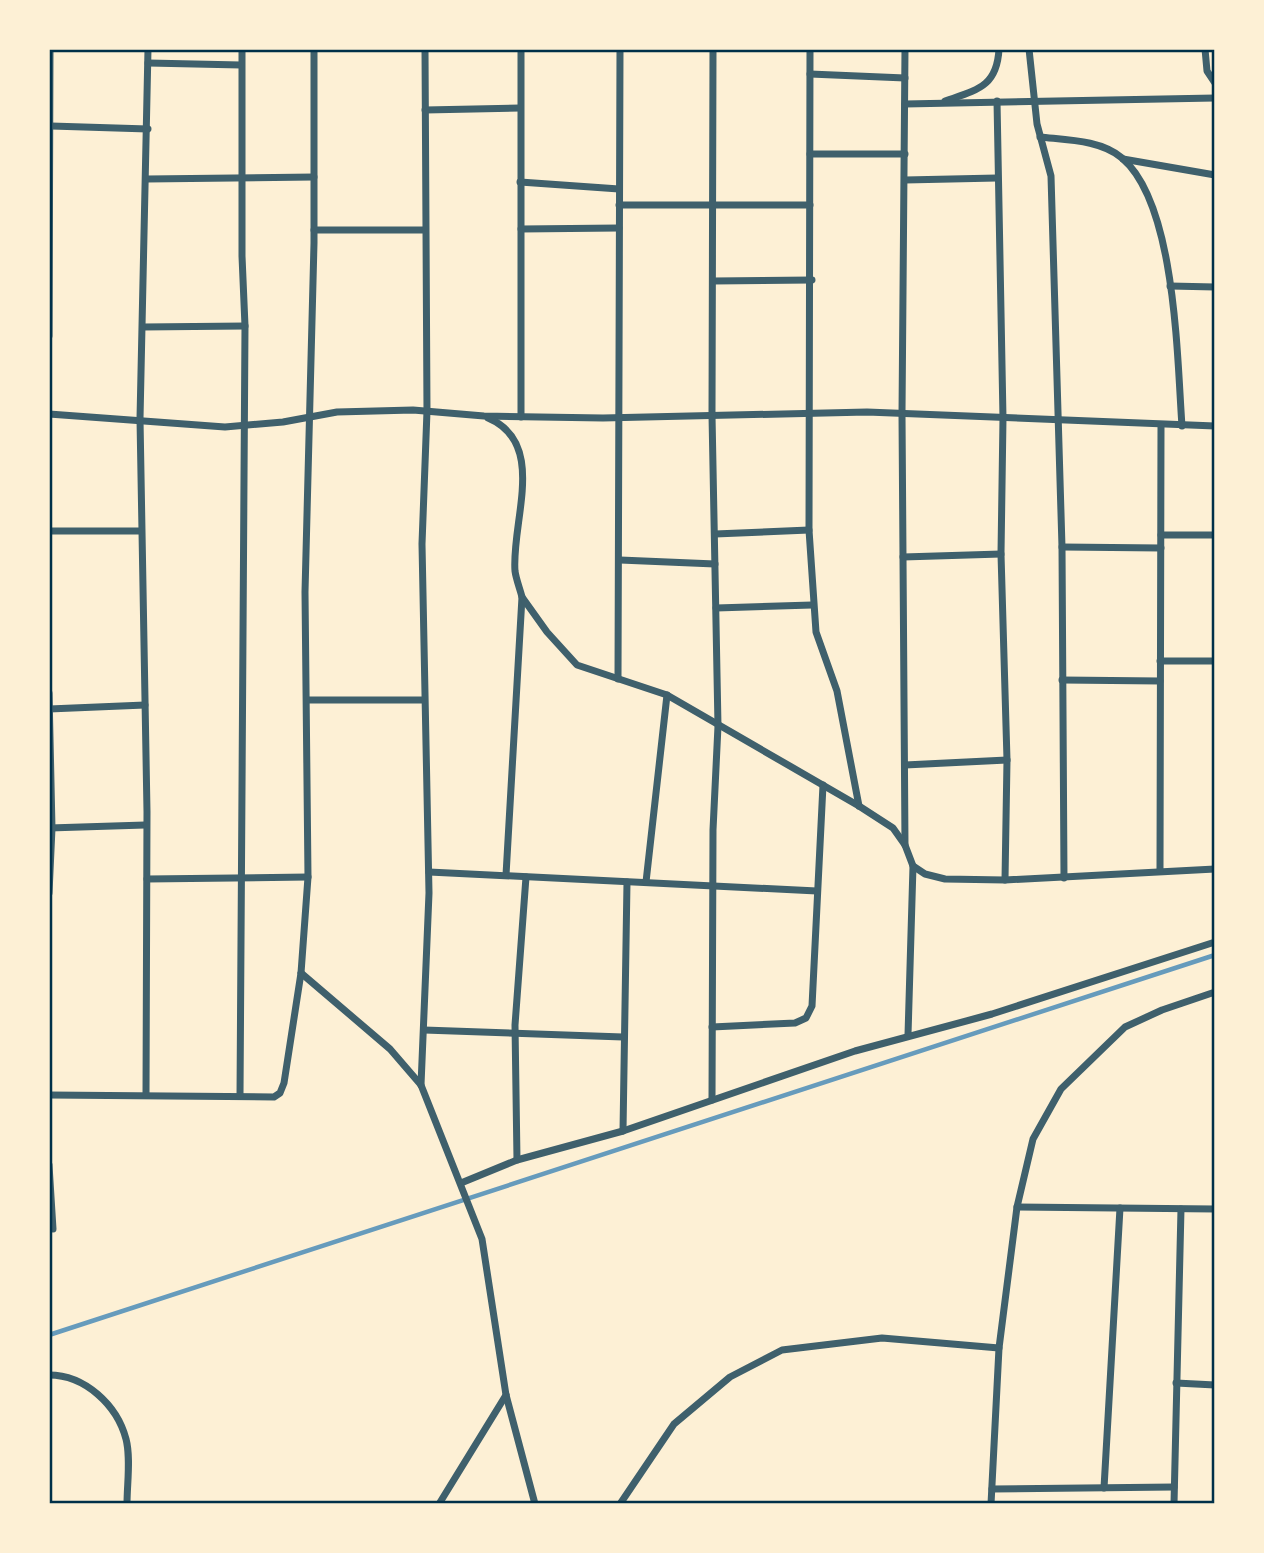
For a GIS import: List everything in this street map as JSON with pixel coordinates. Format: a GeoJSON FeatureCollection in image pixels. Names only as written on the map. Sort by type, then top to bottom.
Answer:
{"type":"FeatureCollection","features":[{"type":"Feature","properties":{"kind":"street"},"geometry":{"type":"LineString","coordinates":[[49,336],[50,49]]}},
{"type":"Feature","properties":{"kind":"street"},"geometry":{"type":"LineString","coordinates":[[146,1095],[147,879],[139,419],[147,179],[148,49]]}},
{"type":"Feature","properties":{"kind":"street"},"geometry":{"type":"LineString","coordinates":[[240,1097],[244,878],[243,427],[246,327],[241,178],[242,49]]}},
{"type":"Feature","properties":{"kind":"street"},"geometry":{"type":"LineString","coordinates":[[49,1095],[274,1097],[280,1093],[301,973],[308,877],[305,592],[311,416],[314,49]]}},
{"type":"Feature","properties":{"kind":"street"},"geometry":{"type":"LineString","coordinates":[[421,1085],[429,872],[422,544],[427,411],[425,49]]}},
{"type":"Feature","properties":{"kind":"street"},"geometry":{"type":"LineString","coordinates":[[521,49],[521,417]]}},
{"type":"Feature","properties":{"kind":"street"},"geometry":{"type":"LineString","coordinates":[[618,679],[620,49]]}},
{"type":"Feature","properties":{"kind":"street"},"geometry":{"type":"LineString","coordinates":[[712,1100],[713,886],[718,726],[712,415],[713,49]]}},
{"type":"Feature","properties":{"kind":"street"},"geometry":{"type":"LineString","coordinates":[[810,49],[812,280],[809,530],[813,605],[816,632],[837,691],[859,806]]}},
{"type":"Feature","properties":{"kind":"street"},"geometry":{"type":"LineString","coordinates":[[905,49],[902,414],[905,845]]}},
{"type":"Feature","properties":{"kind":"street"},"geometry":{"type":"LineString","coordinates":[[938,104],[980,88],[992,78],[998,63],[999,49]]}},
{"type":"Feature","properties":{"kind":"street"},"geometry":{"type":"LineString","coordinates":[[1029,49],[1040,137],[1051,176],[1056,421],[1062,547],[1064,878]]}},
{"type":"Feature","properties":{"kind":"street"},"geometry":{"type":"LineString","coordinates":[[1205,49],[1207,71],[1215,83]]}},
{"type":"Feature","properties":{"kind":"street"},"geometry":{"type":"LineString","coordinates":[[148,63],[242,65]]}},
{"type":"Feature","properties":{"kind":"street"},"geometry":{"type":"LineString","coordinates":[[810,74],[905,78]]}},
{"type":"Feature","properties":{"kind":"street"},"geometry":{"type":"LineString","coordinates":[[905,104],[1215,98]]}},
{"type":"Feature","properties":{"kind":"street"},"geometry":{"type":"LineString","coordinates":[[998,102],[997,178],[1003,418],[1001,554],[1007,760],[1005,880]]}},
{"type":"Feature","properties":{"kind":"street"},"geometry":{"type":"LineString","coordinates":[[425,110],[520,108]]}},
{"type":"Feature","properties":{"kind":"street"},"geometry":{"type":"LineString","coordinates":[[51,126],[148,129]]}},
{"type":"Feature","properties":{"kind":"street"},"geometry":{"type":"LineString","coordinates":[[1040,137],[1106,148],[1123,159],[1143,183],[1153,208],[1170,286],[1182,426]]}},
{"type":"Feature","properties":{"kind":"street"},"geometry":{"type":"LineString","coordinates":[[810,154],[905,154]]}},
{"type":"Feature","properties":{"kind":"street"},"geometry":{"type":"LineString","coordinates":[[1123,159],[1215,175]]}},
{"type":"Feature","properties":{"kind":"street"},"geometry":{"type":"LineString","coordinates":[[147,179],[314,177]]}},
{"type":"Feature","properties":{"kind":"street"},"geometry":{"type":"LineString","coordinates":[[905,180],[997,178]]}},
{"type":"Feature","properties":{"kind":"street"},"geometry":{"type":"LineString","coordinates":[[520,182],[619,189]]}},
{"type":"Feature","properties":{"kind":"street"},"geometry":{"type":"LineString","coordinates":[[619,205],[810,205]]}},
{"type":"Feature","properties":{"kind":"street"},"geometry":{"type":"LineString","coordinates":[[522,229],[619,228]]}},
{"type":"Feature","properties":{"kind":"street"},"geometry":{"type":"LineString","coordinates":[[314,230],[425,230]]}},
{"type":"Feature","properties":{"kind":"street"},"geometry":{"type":"LineString","coordinates":[[713,281],[812,280]]}},
{"type":"Feature","properties":{"kind":"street"},"geometry":{"type":"LineString","coordinates":[[1170,286],[1215,287]]}},
{"type":"Feature","properties":{"kind":"street"},"geometry":{"type":"LineString","coordinates":[[143,327],[246,327]]}},
{"type":"Feature","properties":{"kind":"street"},"geometry":{"type":"LineString","coordinates":[[49,414],[243,427],[311,416],[372,411],[427,411],[521,417],[902,414],[1215,426]]}},
{"type":"Feature","properties":{"kind":"street"},"geometry":{"type":"LineString","coordinates":[[484,416],[500,423],[514,436],[520,456],[522,491],[515,571],[522,597],[506,875]]}},
{"type":"Feature","properties":{"kind":"street"},"geometry":{"type":"LineString","coordinates":[[1160,870],[1161,426]]}},
{"type":"Feature","properties":{"kind":"street"},"geometry":{"type":"LineString","coordinates":[[715,534],[809,530]]}},
{"type":"Feature","properties":{"kind":"street"},"geometry":{"type":"LineString","coordinates":[[49,531],[141,531]]}},
{"type":"Feature","properties":{"kind":"street"},"geometry":{"type":"LineString","coordinates":[[1161,535],[1215,535]]}},
{"type":"Feature","properties":{"kind":"street"},"geometry":{"type":"LineString","coordinates":[[1062,547],[1161,548]]}},
{"type":"Feature","properties":{"kind":"street"},"geometry":{"type":"LineString","coordinates":[[903,557],[1001,554]]}},
{"type":"Feature","properties":{"kind":"street"},"geometry":{"type":"LineString","coordinates":[[620,560],[715,564]]}},
{"type":"Feature","properties":{"kind":"street"},"geometry":{"type":"LineString","coordinates":[[522,597],[547,632],[577,664],[667,695],[859,806],[892,828],[905,845],[913,866],[908,1035]]}},
{"type":"Feature","properties":{"kind":"street"},"geometry":{"type":"LineString","coordinates":[[716,608],[813,605]]}},
{"type":"Feature","properties":{"kind":"street"},"geometry":{"type":"LineString","coordinates":[[1160,661],[1215,661]]}},
{"type":"Feature","properties":{"kind":"street"},"geometry":{"type":"LineString","coordinates":[[1062,680],[1160,681]]}},
{"type":"Feature","properties":{"kind":"street"},"geometry":{"type":"LineString","coordinates":[[49,693],[49,893]]}},
{"type":"Feature","properties":{"kind":"street"},"geometry":{"type":"LineString","coordinates":[[646,883],[667,695]]}},
{"type":"Feature","properties":{"kind":"street"},"geometry":{"type":"LineString","coordinates":[[308,700],[424,700]]}},
{"type":"Feature","properties":{"kind":"street"},"geometry":{"type":"LineString","coordinates":[[49,709],[145,705]]}},
{"type":"Feature","properties":{"kind":"street"},"geometry":{"type":"LineString","coordinates":[[905,765],[1007,760]]}},
{"type":"Feature","properties":{"kind":"street"},"geometry":{"type":"LineString","coordinates":[[712,1027],[795,1023],[806,1018],[812,1006],[823,785]]}},
{"type":"Feature","properties":{"kind":"street"},"geometry":{"type":"LineString","coordinates":[[50,828],[145,825]]}},
{"type":"Feature","properties":{"kind":"street"},"geometry":{"type":"LineString","coordinates":[[913,866],[925,874],[945,878],[1005,880],[1215,869]]}},
{"type":"Feature","properties":{"kind":"street"},"geometry":{"type":"LineString","coordinates":[[429,872],[817,891]]}},
{"type":"Feature","properties":{"kind":"street"},"geometry":{"type":"LineString","coordinates":[[147,879],[308,877]]}},
{"type":"Feature","properties":{"kind":"street"},"geometry":{"type":"LineString","coordinates":[[517,1160],[515,1034],[526,877]]}},
{"type":"Feature","properties":{"kind":"street"},"geometry":{"type":"LineString","coordinates":[[623,1131],[628,881]]}},
{"type":"Feature","properties":{"kind":"street"},"geometry":{"type":"LineString","coordinates":[[461,1183],[517,1160],[623,1131],[908,1035],[992,1014],[1215,942]]}},
{"type":"Feature","properties":{"kind":"street"},"geometry":{"type":"LineString","coordinates":[[301,973],[390,1049],[421,1085],[482,1239],[506,1395],[535,1504]]}},
{"type":"Feature","properties":{"kind":"street"},"geometry":{"type":"LineString","coordinates":[[991,1504],[999,1348],[1017,1207],[1033,1139],[1061,1089],[1125,1027],[1162,1010],[1215,992]]}},
{"type":"Feature","properties":{"kind":"street"},"geometry":{"type":"LineString","coordinates":[[424,1030],[623,1037]]}},
{"type":"Feature","properties":{"kind":"street"},"geometry":{"type":"LineString","coordinates":[[49,1165],[53,1229]]}},
{"type":"Feature","properties":{"kind":"street"},"geometry":{"type":"LineString","coordinates":[[1017,1207],[1215,1209]]}},
{"type":"Feature","properties":{"kind":"street"},"geometry":{"type":"LineString","coordinates":[[1104,1488],[1120,1208]]}},
{"type":"Feature","properties":{"kind":"street"},"geometry":{"type":"LineString","coordinates":[[1174,1504],[1181,1209]]}},
{"type":"Feature","properties":{"kind":"street"},"geometry":{"type":"LineString","coordinates":[[620,1504],[674,1424],[730,1377],[782,1350],[882,1338],[999,1348]]}},
{"type":"Feature","properties":{"kind":"street"},"geometry":{"type":"LineString","coordinates":[[49,1375],[66,1375],[94,1391],[118,1416],[127,1442],[127,1504]]}},
{"type":"Feature","properties":{"kind":"street"},"geometry":{"type":"LineString","coordinates":[[1176,1383],[1215,1385]]}},
{"type":"Feature","properties":{"kind":"street"},"geometry":{"type":"LineString","coordinates":[[439,1504],[506,1395]]}},
{"type":"Feature","properties":{"kind":"street"},"geometry":{"type":"LineString","coordinates":[[992,1489],[1174,1487]]}},
{"type":"Feature","properties":{"kind":"waterway"},"geometry":{"type":"LineString","coordinates":[[49,1335],[1215,955]]}}]}
